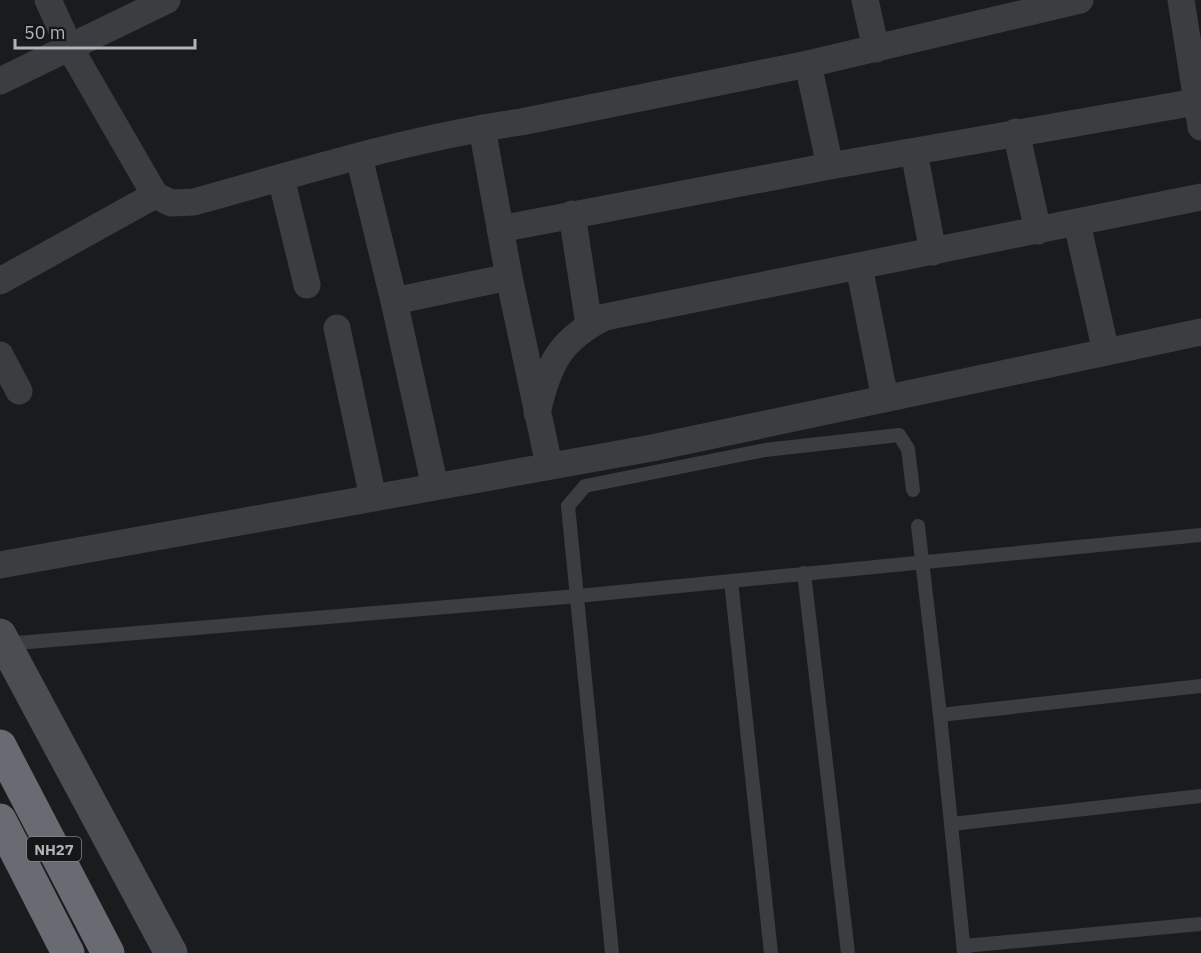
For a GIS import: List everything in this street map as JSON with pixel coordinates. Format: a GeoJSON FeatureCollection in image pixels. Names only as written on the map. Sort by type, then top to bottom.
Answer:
{"type":"FeatureCollection","features":[{"type":"Feature","properties":{"kind":"highway","name":"NH27"},"geometry":{"type":"LineString","coordinates":[[0,746],[108,953]]}},
{"type":"Feature","properties":{"kind":"highway","name":"NH27"},"geometry":{"type":"LineString","coordinates":[[0,820],[68,953]]}},
{"type":"Feature","properties":{"kind":"street"},"geometry":{"type":"LineString","coordinates":[[48,0],[70,48],[155,195],[171,202],[194,202],[359,157],[482,128],[876,49],[986,11],[1080,0]]}},
{"type":"Feature","properties":{"kind":"street"},"geometry":{"type":"LineString","coordinates":[[0,81],[167,0]]}},
{"type":"Feature","properties":{"kind":"street"},"geometry":{"type":"LineString","coordinates":[[865,0],[876,49]]}},
{"type":"Feature","properties":{"kind":"street"},"geometry":{"type":"LineString","coordinates":[[500,229],[1016,132],[1198,114],[1196,70],[1181,0]]}},
{"type":"Feature","properties":{"kind":"street"},"geometry":{"type":"LineString","coordinates":[[808,64],[830,166]]}},
{"type":"Feature","properties":{"kind":"street"},"geometry":{"type":"LineString","coordinates":[[482,128],[509,278],[549,465]]}},
{"type":"Feature","properties":{"kind":"street"},"geometry":{"type":"LineString","coordinates":[[1016,132],[1038,231]]}},
{"type":"Feature","properties":{"kind":"street"},"geometry":{"type":"LineString","coordinates":[[914,152],[933,252]]}},
{"type":"Feature","properties":{"kind":"street"},"geometry":{"type":"LineString","coordinates":[[359,157],[435,487]]}},
{"type":"Feature","properties":{"kind":"street"},"geometry":{"type":"LineString","coordinates":[[281,178],[307,285]]}},
{"type":"Feature","properties":{"kind":"street"},"geometry":{"type":"LineString","coordinates":[[0,281],[155,195]]}},
{"type":"Feature","properties":{"kind":"street"},"geometry":{"type":"LineString","coordinates":[[537,413],[543,385],[551,366],[566,344],[589,325],[605,317],[1201,197]]}},
{"type":"Feature","properties":{"kind":"street"},"geometry":{"type":"LineString","coordinates":[[572,214],[589,325]]}},
{"type":"Feature","properties":{"kind":"street"},"geometry":{"type":"LineString","coordinates":[[1077,223],[1106,352]]}},
{"type":"Feature","properties":{"kind":"street"},"geometry":{"type":"LineString","coordinates":[[859,266],[885,399]]}},
{"type":"Feature","properties":{"kind":"street"},"geometry":{"type":"LineString","coordinates":[[394,301],[509,278]]}},
{"type":"Feature","properties":{"kind":"street"},"geometry":{"type":"LineString","coordinates":[[337,328],[373,498]]}},
{"type":"Feature","properties":{"kind":"street"},"geometry":{"type":"LineString","coordinates":[[0,565],[651,448],[1201,332]]}},
{"type":"Feature","properties":{"kind":"street"},"geometry":{"type":"LineString","coordinates":[[0,355],[19,391]]}},
{"type":"Feature","properties":{"kind":"street"},"geometry":{"type":"LineString","coordinates":[[2,639],[171,953]]}},
{"type":"Feature","properties":{"kind":"lane"},"geometry":{"type":"LineString","coordinates":[[612,953],[568,506],[585,486],[765,450],[898,435],[908,448],[913,490]]}},
{"type":"Feature","properties":{"kind":"lane"},"geometry":{"type":"LineString","coordinates":[[918,526],[964,950],[1201,924]]}},
{"type":"Feature","properties":{"kind":"lane"},"geometry":{"type":"LineString","coordinates":[[2,639],[578,596],[1201,535]]}},
{"type":"Feature","properties":{"kind":"lane"},"geometry":{"type":"LineString","coordinates":[[804,573],[848,953]]}},
{"type":"Feature","properties":{"kind":"lane"},"geometry":{"type":"LineString","coordinates":[[731,580],[771,953]]}},
{"type":"Feature","properties":{"kind":"lane"},"geometry":{"type":"LineString","coordinates":[[940,715],[1201,686]]}},
{"type":"Feature","properties":{"kind":"lane"},"geometry":{"type":"LineString","coordinates":[[951,824],[1201,796]]}}]}
